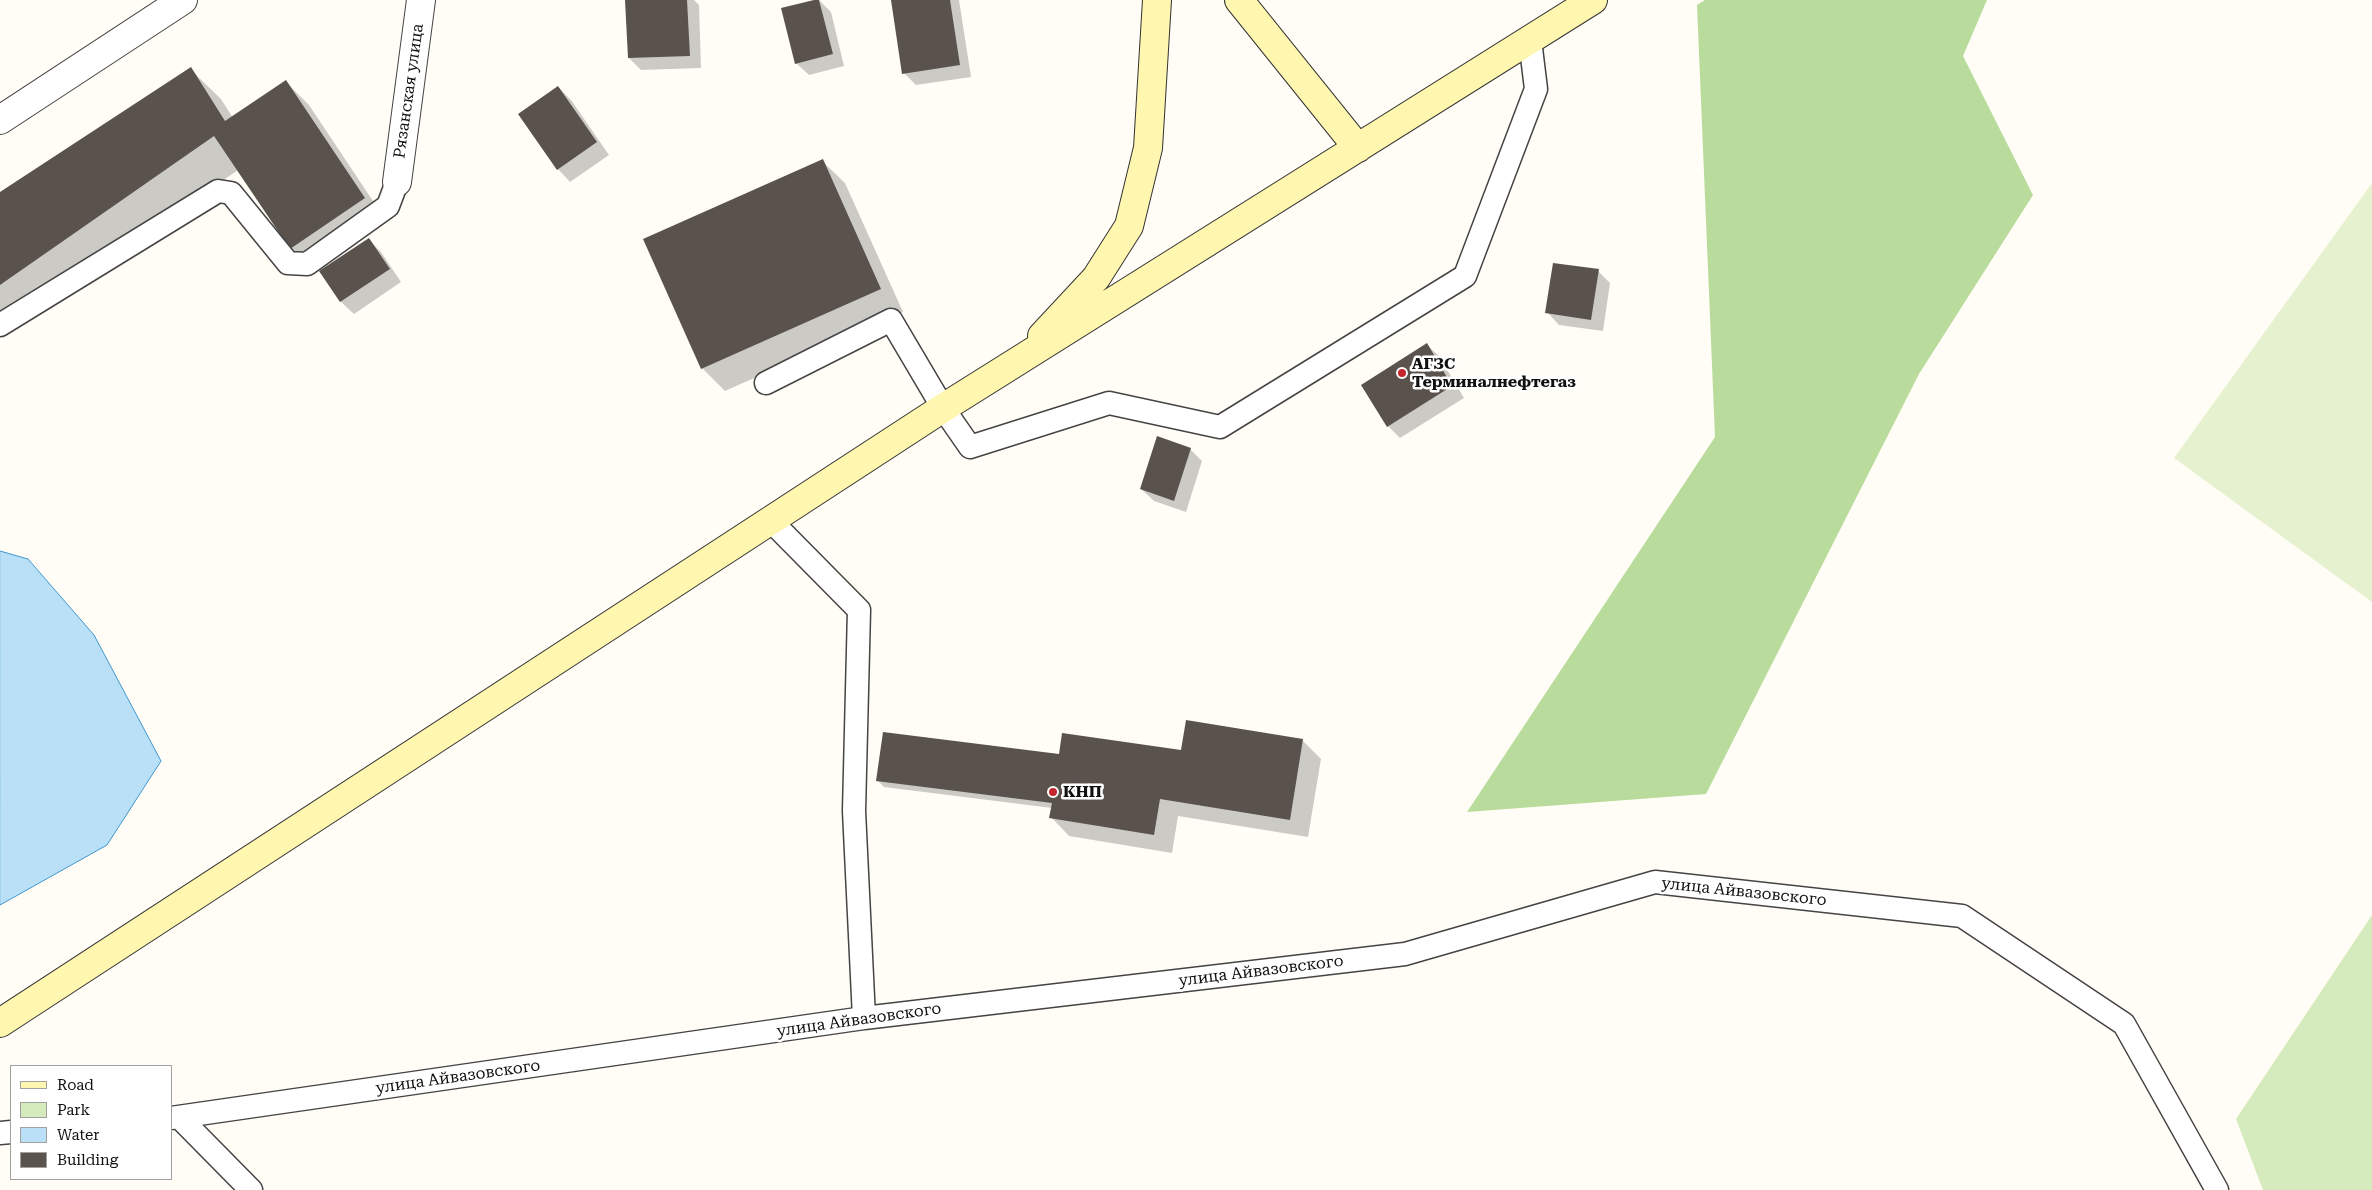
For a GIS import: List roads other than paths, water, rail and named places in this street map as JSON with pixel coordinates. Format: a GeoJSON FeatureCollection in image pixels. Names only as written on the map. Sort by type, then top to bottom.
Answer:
{"type":"FeatureCollection","features":[{"type":"Feature","properties":{"kind":"main road"},"geometry":{"type":"LineString","coordinates":[[1015,364],[1096,278],[1128,226],[1148,148],[1157,0]]}},
{"type":"Feature","properties":{"kind":"main road"},"geometry":{"type":"LineString","coordinates":[[1239,0],[1358,148]]}},
{"type":"Feature","properties":{"kind":"main road"},"geometry":{"type":"LineString","coordinates":[[0,1023],[772,522],[943,408],[1593,0]]}},
{"type":"Feature","properties":{"kind":"street"},"geometry":{"type":"LineString","coordinates":[[0,120],[182,0]]}},
{"type":"Feature","properties":{"kind":"street","name":"Рязанская улица"},"geometry":{"type":"LineString","coordinates":[[397,182],[421,0]]}},
{"type":"Feature","properties":{"kind":"lane"},"geometry":{"type":"LineString","coordinates":[[766,383],[891,320],[943,408],[970,447],[1109,403],[1220,427],[1465,276],[1536,89],[1530,40]]}},
{"type":"Feature","properties":{"kind":"lane"},"geometry":{"type":"LineString","coordinates":[[0,325],[218,191],[230,193],[288,263],[307,264],[388,206],[397,182]]}},
{"type":"Feature","properties":{"kind":"lane"},"geometry":{"type":"LineString","coordinates":[[772,522],[859,610],[854,811],[864,1018]]}},
{"type":"Feature","properties":{"kind":"lane","name":"улица Айвазовского"},"geometry":{"type":"LineString","coordinates":[[175,1118],[864,1018],[1405,954],[1655,882],[1962,916],[2124,1024],[2217,1190]]}},
{"type":"Feature","properties":{"kind":"lane"},"geometry":{"type":"LineString","coordinates":[[175,1118],[251,1190]]}},
{"type":"Feature","properties":{"kind":"water"},"geometry":{"type":"Polygon","coordinates":[[[0,551],[28,559],[94,635],[161,761],[107,845],[0,905],[0,551]]]}},
{"type":"Feature","properties":{"kind":"place","name":"АГЗС Терминалнефтегаз"},"geometry":{"type":"Point","coordinates":[1402,373]}},
{"type":"Feature","properties":{"kind":"place","name":"КНП"},"geometry":{"type":"Point","coordinates":[1053,792]}}]}
